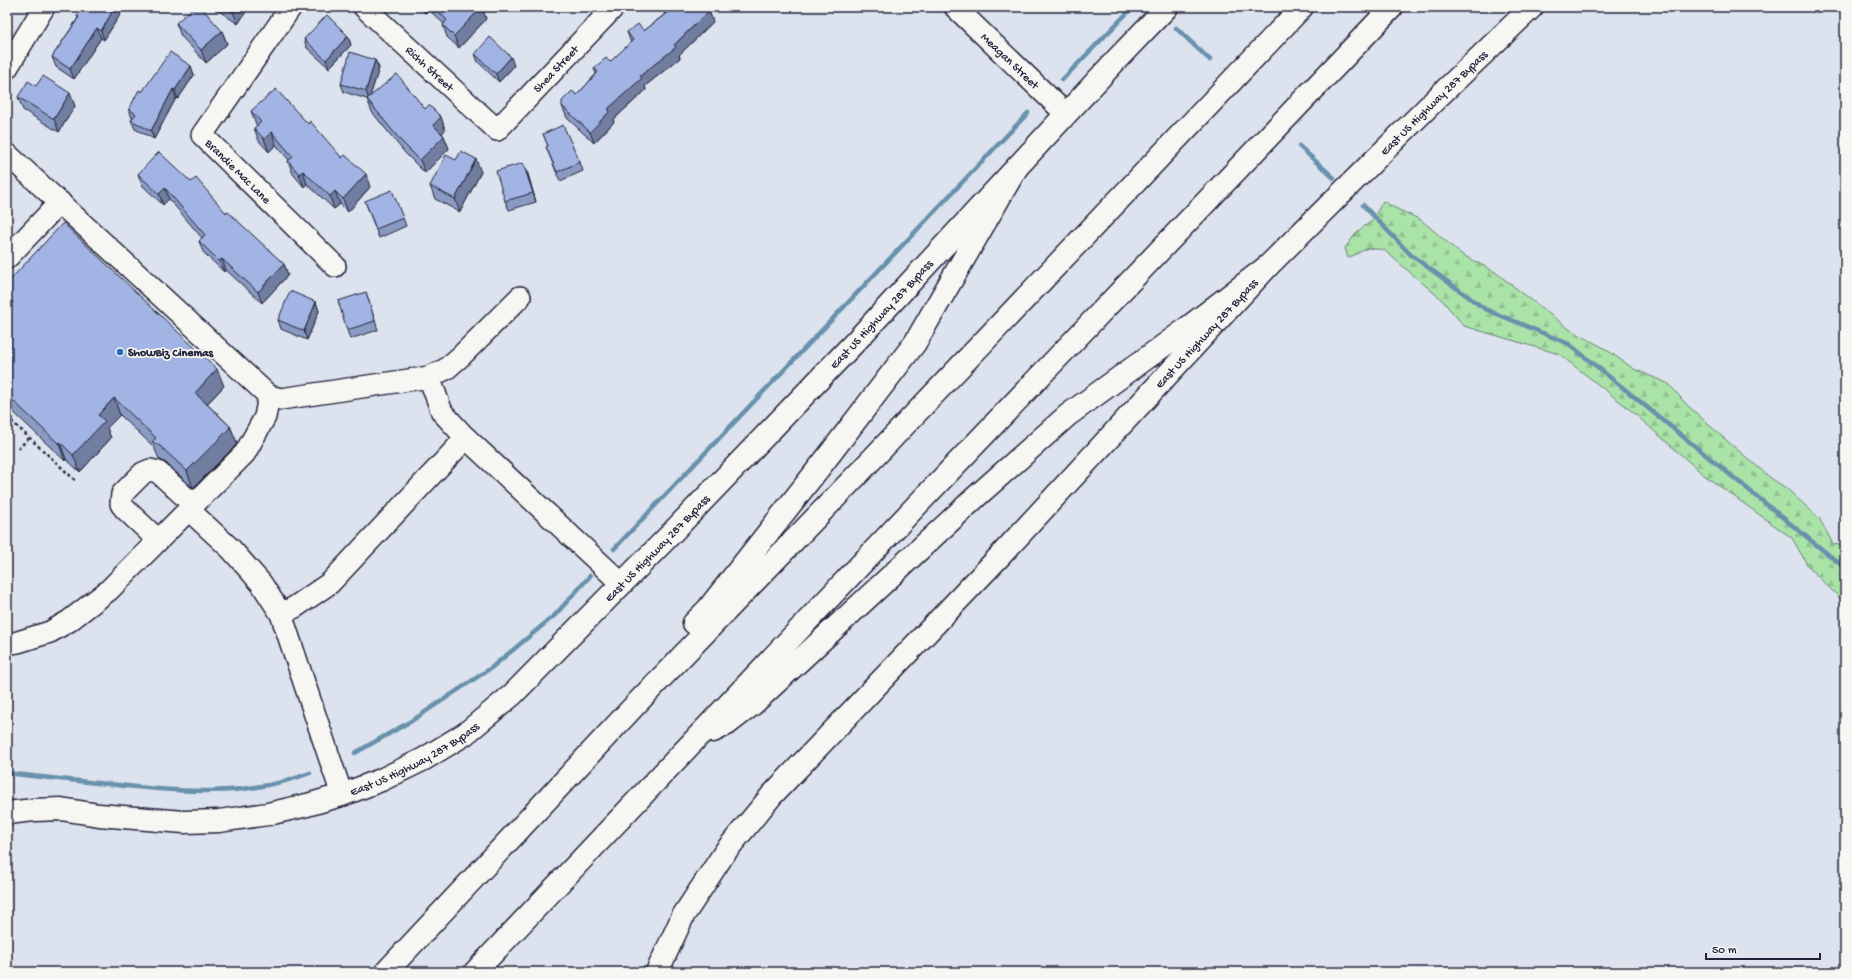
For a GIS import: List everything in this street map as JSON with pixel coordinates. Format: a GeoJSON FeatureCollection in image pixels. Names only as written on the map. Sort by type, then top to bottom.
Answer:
{"type":"FeatureCollection","features":[{"type":"Feature","properties":{"kind":"main road","name":"East US Highway 287 Bypass"},"geometry":{"type":"LineString","coordinates":[[7,813],[61,809],[99,815],[184,822],[219,822],[268,814],[307,805],[380,780],[424,759],[465,734],[512,695],[622,584],[856,341],[1017,166],[1167,7]]}},
{"type":"Feature","properties":{"kind":"main road"},"geometry":{"type":"LineString","coordinates":[[386,972],[644,696],[857,475],[1302,7]]}},
{"type":"Feature","properties":{"kind":"main road"},"geometry":{"type":"LineString","coordinates":[[475,972],[1392,7]]}},
{"type":"Feature","properties":{"kind":"main road","name":"East US Highway 287 Bypass"},"geometry":{"type":"LineString","coordinates":[[657,972],[683,916],[725,852],[772,795],[1000,557],[1268,266],[1438,97],[1532,7]]}},
{"type":"Feature","properties":{"kind":"main road"},"geometry":{"type":"LineString","coordinates":[[526,822],[532,802],[540,791],[708,609],[915,343],[1017,166]]}},
{"type":"Feature","properties":{"kind":"main road"},"geometry":{"type":"LineString","coordinates":[[694,740],[727,724],[754,704],[978,495],[1068,415],[1181,333],[1268,266]]}},
{"type":"Feature","properties":{"kind":"street"},"geometry":{"type":"LineString","coordinates":[[10,54],[44,7]]}},
{"type":"Feature","properties":{"kind":"street","name":"Brandie Mac Lane"},"geometry":{"type":"LineString","coordinates":[[292,7],[202,135],[335,266]]}},
{"type":"Feature","properties":{"kind":"street","name":"Richh Street"},"geometry":{"type":"LineString","coordinates":[[364,7],[497,130]]}},
{"type":"Feature","properties":{"kind":"street","name":"Shea Street"},"geometry":{"type":"LineString","coordinates":[[497,130],[614,7]]}},
{"type":"Feature","properties":{"kind":"street","name":"Meagan Street"},"geometry":{"type":"LineString","coordinates":[[955,7],[1066,114]]}},
{"type":"Feature","properties":{"kind":"street"},"geometry":{"type":"LineString","coordinates":[[7,154],[269,396],[280,399],[429,377],[446,369],[461,356],[520,297]]}},
{"type":"Feature","properties":{"kind":"street"},"geometry":{"type":"LineString","coordinates":[[7,258],[60,202]]}},
{"type":"Feature","properties":{"kind":"street"},"geometry":{"type":"LineString","coordinates":[[429,377],[442,412],[466,438],[622,584]]}},
{"type":"Feature","properties":{"kind":"street"},"geometry":{"type":"LineString","coordinates":[[7,644],[50,632],[69,622],[109,590],[245,453],[265,417],[269,396]]}},
{"type":"Feature","properties":{"kind":"street"},"geometry":{"type":"LineString","coordinates":[[281,614],[295,608],[330,583],[466,438]]}},
{"type":"Feature","properties":{"kind":"street"},"geometry":{"type":"LineString","coordinates":[[158,540],[125,510],[121,504],[122,494],[143,472],[150,470],[158,472],[261,582],[281,614],[342,794]]}},
{"type":"Feature","properties":{"kind":"path"},"geometry":{"type":"LineString","coordinates":[[7,417],[75,480]]}},
{"type":"Feature","properties":{"kind":"path"},"geometry":{"type":"LineString","coordinates":[[18,449],[29,438]]}},
{"type":"Feature","properties":{"kind":"green space"},"geometry":{"type":"Polygon","coordinates":[[[1383,201],[1421,220],[1461,254],[1495,272],[1569,329],[1604,348],[1634,369],[1669,384],[1686,404],[1726,440],[1772,479],[1786,488],[1819,518],[1833,544],[1845,546],[1845,603],[1809,568],[1792,538],[1704,475],[1627,407],[1559,354],[1464,326],[1441,299],[1384,250],[1368,248],[1348,258],[1345,248],[1358,231],[1372,221],[1383,201]]]}},
{"type":"Feature","properties":{"kind":"building"},"geometry":{"type":"Polygon","coordinates":[[[82,7],[115,7],[101,31],[97,28],[70,69],[52,57],[79,17],[77,16],[82,7]]]}},
{"type":"Feature","properties":{"kind":"building"},"geometry":{"type":"Polygon","coordinates":[[[194,7],[201,7],[222,31],[201,50],[176,23],[194,7]]]}},
{"type":"Feature","properties":{"kind":"building"},"geometry":{"type":"Polygon","coordinates":[[[226,7],[237,7],[233,12],[226,7]]]}},
{"type":"Feature","properties":{"kind":"building"},"geometry":{"type":"Polygon","coordinates":[[[434,7],[482,7],[454,36],[443,25],[447,20],[434,7]]]}},
{"type":"Feature","properties":{"kind":"building"},"geometry":{"type":"Polygon","coordinates":[[[666,7],[705,7],[709,11],[674,45],[676,47],[640,76],[642,78],[608,109],[610,111],[590,132],[562,106],[562,101],[572,91],[577,95],[598,72],[594,68],[606,58],[610,62],[633,40],[627,32],[638,24],[644,31],[669,11],[666,7]]]}},
{"type":"Feature","properties":{"kind":"building"},"geometry":{"type":"Polygon","coordinates":[[[327,15],[348,36],[326,60],[304,39],[327,15]]]}},
{"type":"Feature","properties":{"kind":"building"},"geometry":{"type":"Polygon","coordinates":[[[490,37],[511,57],[496,74],[475,54],[490,37]]]}},
{"type":"Feature","properties":{"kind":"building"},"geometry":{"type":"Polygon","coordinates":[[[170,52],[191,66],[175,90],[173,89],[151,131],[131,120],[136,114],[129,109],[139,90],[142,92],[170,52]]]}},
{"type":"Feature","properties":{"kind":"building"},"geometry":{"type":"Polygon","coordinates":[[[350,52],[375,60],[366,91],[341,84],[350,52]]]}},
{"type":"Feature","properties":{"kind":"building"},"geometry":{"type":"Polygon","coordinates":[[[397,74],[425,109],[429,105],[441,117],[433,125],[444,136],[420,160],[400,140],[367,99],[397,74]]]}},
{"type":"Feature","properties":{"kind":"building"},"geometry":{"type":"Polygon","coordinates":[[[43,76],[70,93],[54,119],[18,97],[28,81],[36,86],[43,76]]]}},
{"type":"Feature","properties":{"kind":"building"},"geometry":{"type":"Polygon","coordinates":[[[276,89],[308,124],[310,121],[342,158],[345,155],[366,174],[343,199],[335,191],[330,196],[303,171],[299,174],[288,161],[293,157],[272,132],[264,139],[254,128],[261,122],[251,111],[276,89]]]}},
{"type":"Feature","properties":{"kind":"building"},"geometry":{"type":"Polygon","coordinates":[[[563,125],[580,162],[557,172],[546,147],[548,146],[543,134],[563,125]]]}},
{"type":"Feature","properties":{"kind":"building"},"geometry":{"type":"Polygon","coordinates":[[[461,151],[476,159],[455,199],[430,186],[446,155],[456,160],[461,151]]]}},
{"type":"Feature","properties":{"kind":"building"},"geometry":{"type":"Polygon","coordinates":[[[159,152],[191,182],[196,178],[226,213],[227,211],[284,264],[258,292],[222,259],[219,261],[199,241],[205,235],[165,188],[159,194],[138,174],[159,152]]]}},
{"type":"Feature","properties":{"kind":"building"},"geometry":{"type":"Polygon","coordinates":[[[523,163],[533,193],[505,201],[496,171],[523,163]]]}},
{"type":"Feature","properties":{"kind":"building"},"geometry":{"type":"Polygon","coordinates":[[[392,190],[403,218],[376,229],[365,201],[392,190]]]}},
{"type":"Feature","properties":{"kind":"building","name":"ShowBiz Cinemas"},"geometry":{"type":"Polygon","coordinates":[[[63,223],[217,369],[195,393],[230,426],[229,429],[187,471],[160,446],[152,442],[156,438],[114,398],[98,415],[105,421],[73,455],[60,442],[59,444],[7,395],[7,308],[13,302],[7,297],[7,283],[63,223]]]}},
{"type":"Feature","properties":{"kind":"building"},"geometry":{"type":"Polygon","coordinates":[[[290,291],[316,302],[304,331],[278,320],[290,291]]]}},
{"type":"Feature","properties":{"kind":"building"},"geometry":{"type":"Polygon","coordinates":[[[366,292],[375,321],[347,330],[338,301],[366,292]]]}},
{"type":"Feature","properties":{"kind":"waterway"},"geometry":{"type":"LineString","coordinates":[[1062,80],[1133,7]]}},
{"type":"Feature","properties":{"kind":"waterway"},"geometry":{"type":"LineString","coordinates":[[1176,28],[1210,60]]}},
{"type":"Feature","properties":{"kind":"waterway"},"geometry":{"type":"LineString","coordinates":[[614,549],[1028,113]]}},
{"type":"Feature","properties":{"kind":"waterway"},"geometry":{"type":"LineString","coordinates":[[1299,146],[1334,178]]}},
{"type":"Feature","properties":{"kind":"waterway"},"geometry":{"type":"LineString","coordinates":[[1363,205],[1411,255],[1485,309],[1569,344],[1845,568]]}},
{"type":"Feature","properties":{"kind":"waterway"},"geometry":{"type":"LineString","coordinates":[[355,753],[413,720],[491,668],[555,615],[590,576]]}},
{"type":"Feature","properties":{"kind":"waterway"},"geometry":{"type":"LineString","coordinates":[[7,773],[185,791],[236,790],[286,781],[310,773]]}},
{"type":"Feature","properties":{"kind":"place","name":"ShowBiz Cinemas"},"geometry":{"type":"Point","coordinates":[120,352]}}]}
